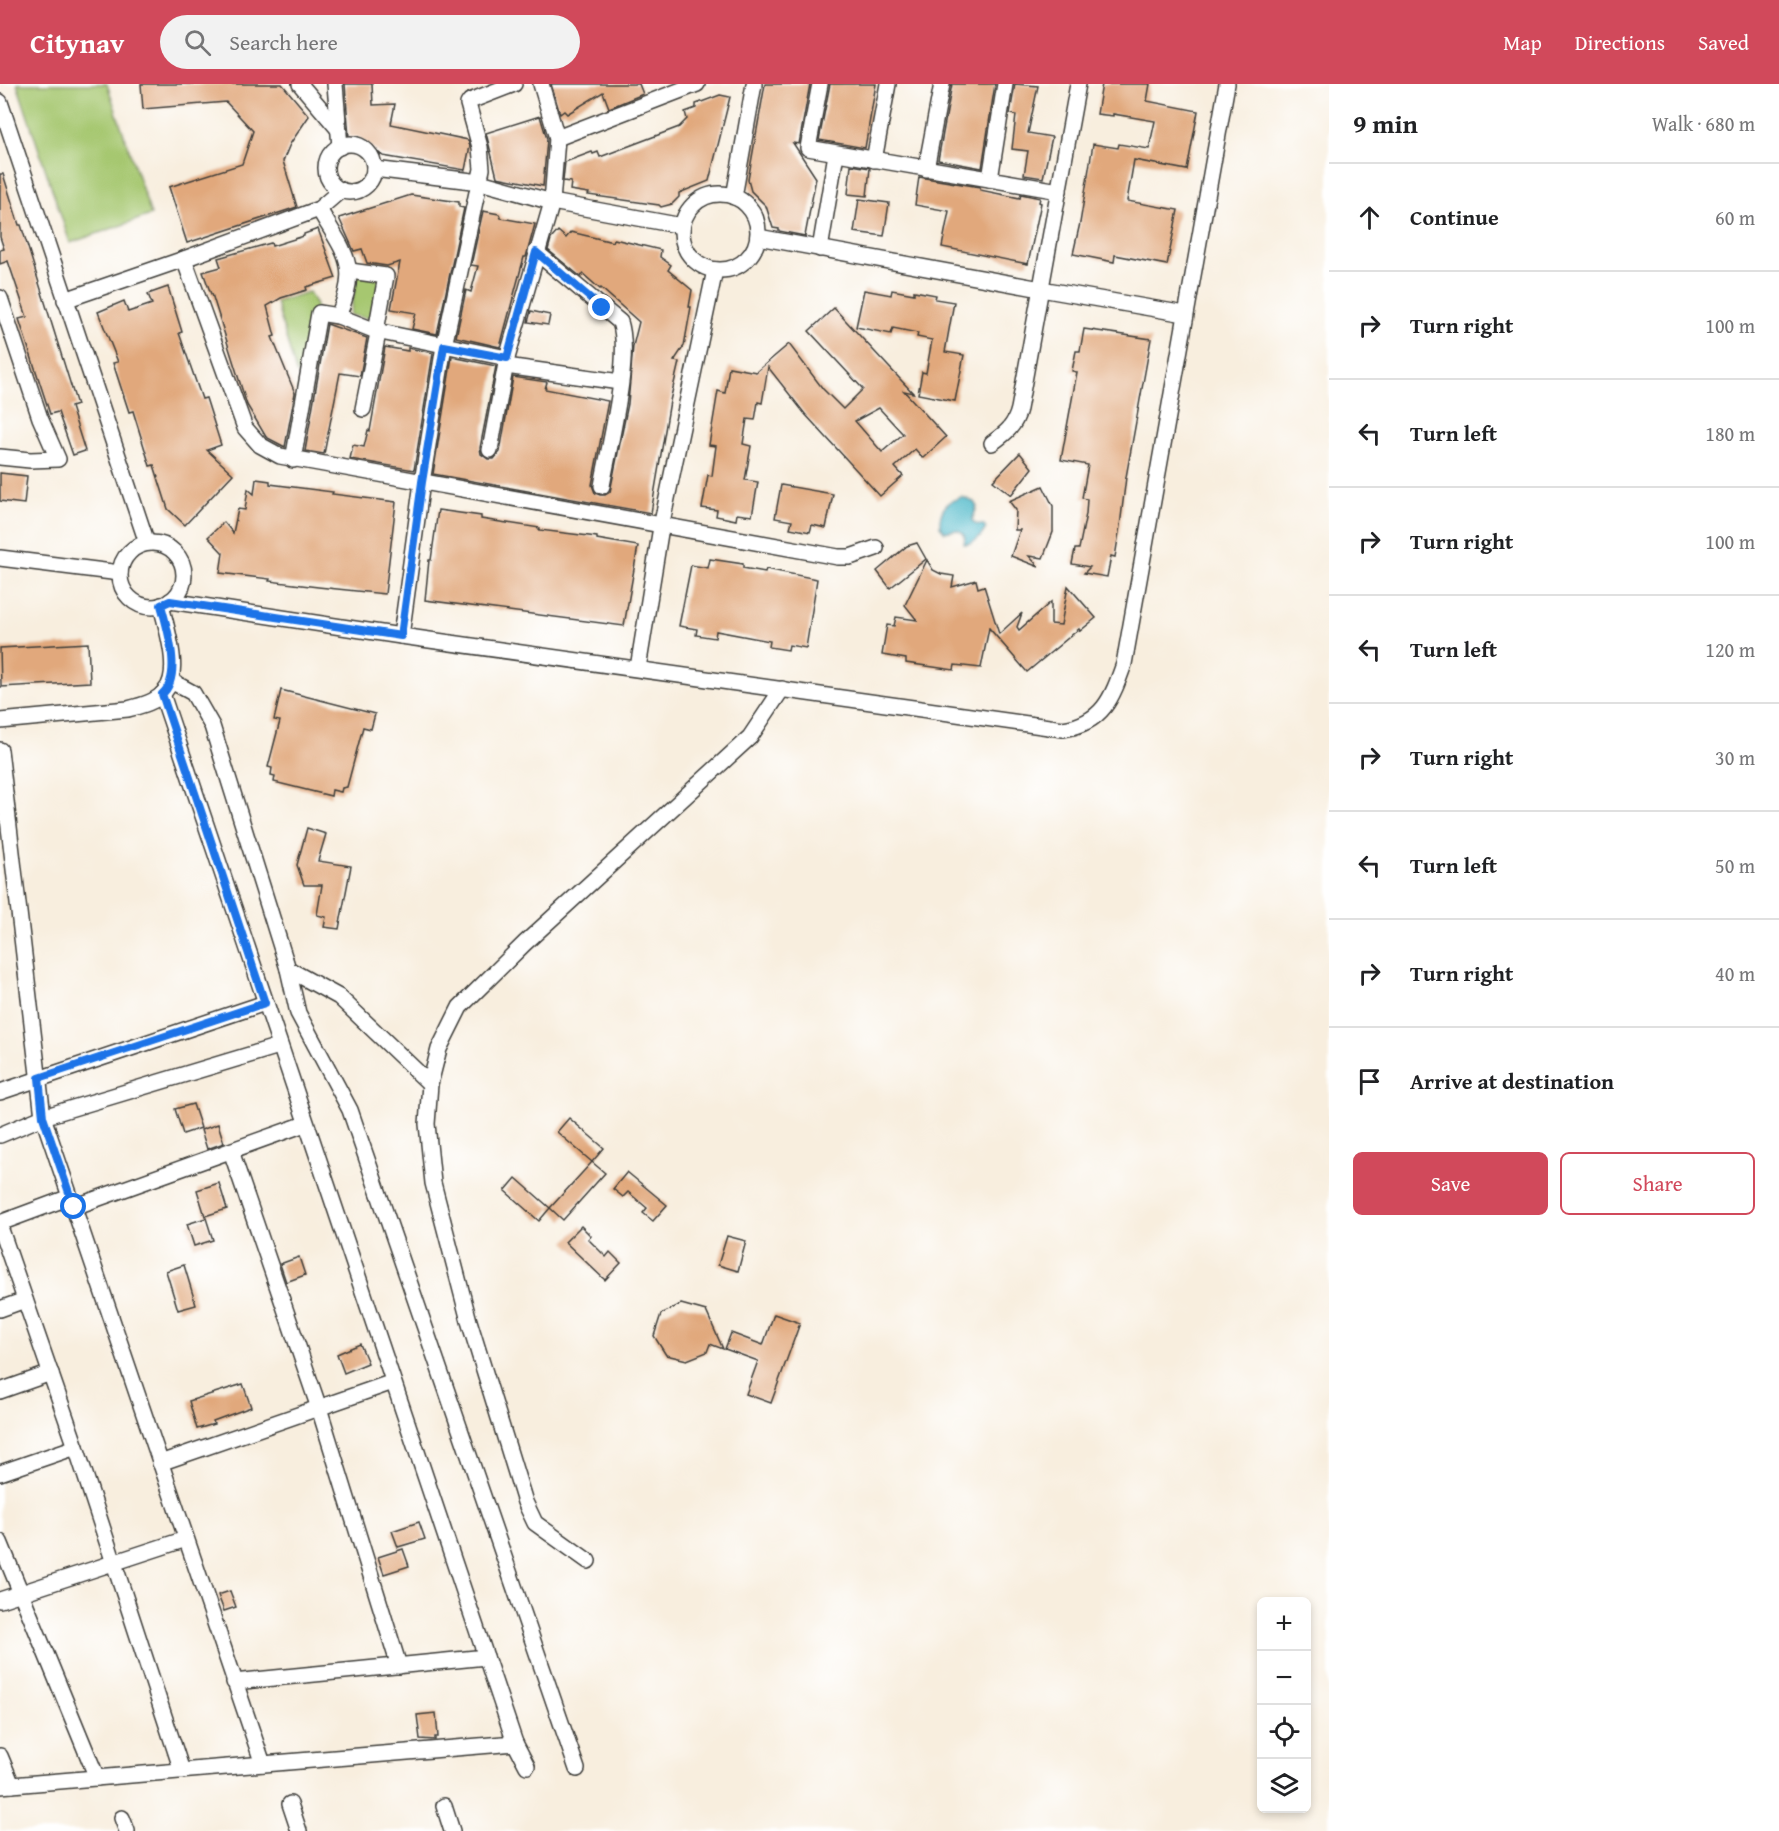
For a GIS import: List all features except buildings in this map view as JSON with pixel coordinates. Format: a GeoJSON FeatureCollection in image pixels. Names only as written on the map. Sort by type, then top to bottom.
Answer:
{"type":"FeatureCollection","features":[{"type":"Feature","properties":{"kind":"street"},"geometry":{"type":"LineString","coordinates":[[300,84],[339,129]]}},
{"type":"Feature","properties":{"kind":"street"},"geometry":{"type":"LineString","coordinates":[[335,84],[340,147]]}},
{"type":"Feature","properties":{"kind":"street"},"geometry":{"type":"LineString","coordinates":[[401,636],[422,482],[444,346],[483,160],[469,103],[514,84]]}},
{"type":"Feature","properties":{"kind":"street"},"geometry":{"type":"LineString","coordinates":[[490,450],[506,362],[552,202],[558,138],[541,84]]}},
{"type":"Feature","properties":{"kind":"street"},"geometry":{"type":"LineString","coordinates":[[558,138],[696,84]]}},
{"type":"Feature","properties":{"kind":"street"},"geometry":{"type":"LineString","coordinates":[[734,197],[754,84]]}},
{"type":"Feature","properties":{"kind":"street"},"geometry":{"type":"LineString","coordinates":[[820,84],[808,148],[1059,191]]}},
{"type":"Feature","properties":{"kind":"street"},"geometry":{"type":"LineString","coordinates":[[874,160],[888,84]]}},
{"type":"Feature","properties":{"kind":"street"},"geometry":{"type":"LineString","coordinates":[[926,169],[942,84]]}},
{"type":"Feature","properties":{"kind":"street"},"geometry":{"type":"LineString","coordinates":[[990,179],[1005,84]]}},
{"type":"Feature","properties":{"kind":"street"},"geometry":{"type":"LineString","coordinates":[[992,442],[1009,431],[1016,422],[1078,84]]}},
{"type":"Feature","properties":{"kind":"street"},"geometry":{"type":"LineString","coordinates":[[166,603],[177,595],[184,580],[182,562],[171,549],[155,543],[147,543],[131,550],[122,565],[121,582],[129,597],[144,606],[166,603],[1064,729],[1080,727],[1093,719],[1114,692],[1124,664],[1227,84]]}},
{"type":"Feature","properties":{"kind":"street"},"geometry":{"type":"LineString","coordinates":[[0,102],[147,543]]}},
{"type":"Feature","properties":{"kind":"street"},"geometry":{"type":"LineString","coordinates":[[353,145],[364,149],[371,157],[374,169],[371,180],[363,189],[352,192],[341,190],[332,183],[327,168],[330,157],[340,147],[353,145]]}},
{"type":"Feature","properties":{"kind":"street"},"geometry":{"type":"LineString","coordinates":[[820,249],[836,154]]}},
{"type":"Feature","properties":{"kind":"street"},"geometry":{"type":"LineString","coordinates":[[374,169],[480,182],[552,202],[682,226]]}},
{"type":"Feature","properties":{"kind":"street"},"geometry":{"type":"LineString","coordinates":[[65,300],[319,209],[341,190]]}},
{"type":"Feature","properties":{"kind":"street"},"geometry":{"type":"LineString","coordinates":[[718,194],[734,197],[746,204],[753,213],[757,226],[758,237],[750,255],[741,264],[726,270],[701,266],[689,255],[683,242],[682,226],[689,209],[701,199],[718,194]]}},
{"type":"Feature","properties":{"kind":"street"},"geometry":{"type":"LineString","coordinates":[[319,209],[350,271],[349,287],[338,316]]}},
{"type":"Feature","properties":{"kind":"street"},"geometry":{"type":"LineString","coordinates":[[758,237],[1185,314]]}},
{"type":"Feature","properties":{"kind":"street"},"geometry":{"type":"LineString","coordinates":[[536,252],[620,322],[624,341],[620,382],[602,486]]}},
{"type":"Feature","properties":{"kind":"street"},"geometry":{"type":"LineString","coordinates":[[184,259],[245,428],[260,445],[280,456],[838,557],[850,557],[876,548]]}},
{"type":"Feature","properties":{"kind":"street"},"geometry":{"type":"LineString","coordinates":[[638,668],[661,526],[715,270]]}},
{"type":"Feature","properties":{"kind":"street"},"geometry":{"type":"LineString","coordinates":[[350,271],[386,276],[376,331],[378,333],[363,409]]}},
{"type":"Feature","properties":{"kind":"street"},"geometry":{"type":"LineString","coordinates":[[0,298],[40,418],[58,459],[30,460],[0,457]]}},
{"type":"Feature","properties":{"kind":"street"},"geometry":{"type":"LineString","coordinates":[[293,460],[309,375],[317,315],[320,313],[338,316],[376,331],[506,362],[620,382]]}},
{"type":"Feature","properties":{"kind":"street"},"geometry":{"type":"LineString","coordinates":[[0,558],[120,573]]}},
{"type":"Feature","properties":{"kind":"street"},"geometry":{"type":"LineString","coordinates":[[0,721],[128,709],[141,706],[162,694],[171,681],[171,647],[166,603]]}},
{"type":"Feature","properties":{"kind":"street"},"geometry":{"type":"LineString","coordinates":[[171,681],[193,693],[212,726],[288,969],[298,1013],[339,1085],[350,1110],[577,1769]]}},
{"type":"Feature","properties":{"kind":"street"},"geometry":{"type":"LineString","coordinates":[[588,1561],[535,1523],[525,1502],[469,1321],[432,1183],[426,1124],[430,1084],[439,1049],[460,1007],[525,943],[750,737],[782,689]]}},
{"type":"Feature","properties":{"kind":"street"},"geometry":{"type":"LineString","coordinates":[[162,694],[515,1743],[527,1766]]}},
{"type":"Feature","properties":{"kind":"street"},"geometry":{"type":"LineString","coordinates":[[0,750],[43,1117],[263,1764]]}},
{"type":"Feature","properties":{"kind":"street"},"geometry":{"type":"LineString","coordinates":[[288,969],[339,997],[430,1084]]}},
{"type":"Feature","properties":{"kind":"street"},"geometry":{"type":"LineString","coordinates":[[0,1092],[265,1003]]}},
{"type":"Feature","properties":{"kind":"street"},"geometry":{"type":"LineString","coordinates":[[0,1134],[43,1117],[279,1046]]}},
{"type":"Feature","properties":{"kind":"street"},"geometry":{"type":"LineString","coordinates":[[182,1771],[0,1225],[231,1151],[305,1124]]}},
{"type":"Feature","properties":{"kind":"street"},"geometry":{"type":"LineString","coordinates":[[231,1151],[319,1408],[399,1666]]}},
{"type":"Feature","properties":{"kind":"street"},"geometry":{"type":"LineString","coordinates":[[0,1309],[25,1300]]}},
{"type":"Feature","properties":{"kind":"street"},"geometry":{"type":"LineString","coordinates":[[0,1391],[51,1373]]}},
{"type":"Feature","properties":{"kind":"street"},"geometry":{"type":"LineString","coordinates":[[160,1463],[393,1382]]}},
{"type":"Feature","properties":{"kind":"street"},"geometry":{"type":"LineString","coordinates":[[0,1473],[76,1448]]}},
{"type":"Feature","properties":{"kind":"street"},"geometry":{"type":"LineString","coordinates":[[0,1600],[186,1539]]}},
{"type":"Feature","properties":{"kind":"street"},"geometry":{"type":"LineString","coordinates":[[0,1542],[97,1778]]}},
{"type":"Feature","properties":{"kind":"street"},"geometry":{"type":"LineString","coordinates":[[234,1682],[486,1657]]}},
{"type":"Feature","properties":{"kind":"street"},"geometry":{"type":"LineString","coordinates":[[0,1756],[6,1786],[515,1743]]}},
{"type":"Feature","properties":{"kind":"street"},"geometry":{"type":"LineString","coordinates":[[290,1804],[299,1831]]}},
{"type":"Feature","properties":{"kind":"street"},"geometry":{"type":"LineString","coordinates":[[444,1806],[452,1831]]}},
{"type":"Feature","properties":{"kind":"green space"},"geometry":{"type":"Polygon","coordinates":[[[17,84],[107,84],[151,215],[70,243],[17,84]]]}},
{"type":"Feature","properties":{"kind":"green space"},"geometry":{"type":"Polygon","coordinates":[[[357,274],[385,279],[378,320],[350,315],[357,274]]]}},
{"type":"Feature","properties":{"kind":"green space"},"geometry":{"type":"Polygon","coordinates":[[[309,292],[316,305],[309,375],[296,373],[276,302],[309,292]]]}},
{"type":"Feature","properties":{"kind":"water"},"geometry":{"type":"Polygon","coordinates":[[[962,497],[974,502],[977,507],[972,520],[975,524],[984,525],[986,528],[977,539],[964,544],[965,536],[961,532],[954,530],[945,532],[940,526],[942,511],[945,507],[962,497]]]}},
{"type":"Feature","properties":{"kind":"route"},"geometry":{"type":"LineString","coordinates":[[74,1207],[43,1117],[39,1078],[265,1003],[162,694],[171,681],[172,665],[171,647],[161,605],[170,601],[401,636],[422,482],[444,346],[507,358],[536,252],[602,308]]}}]}
